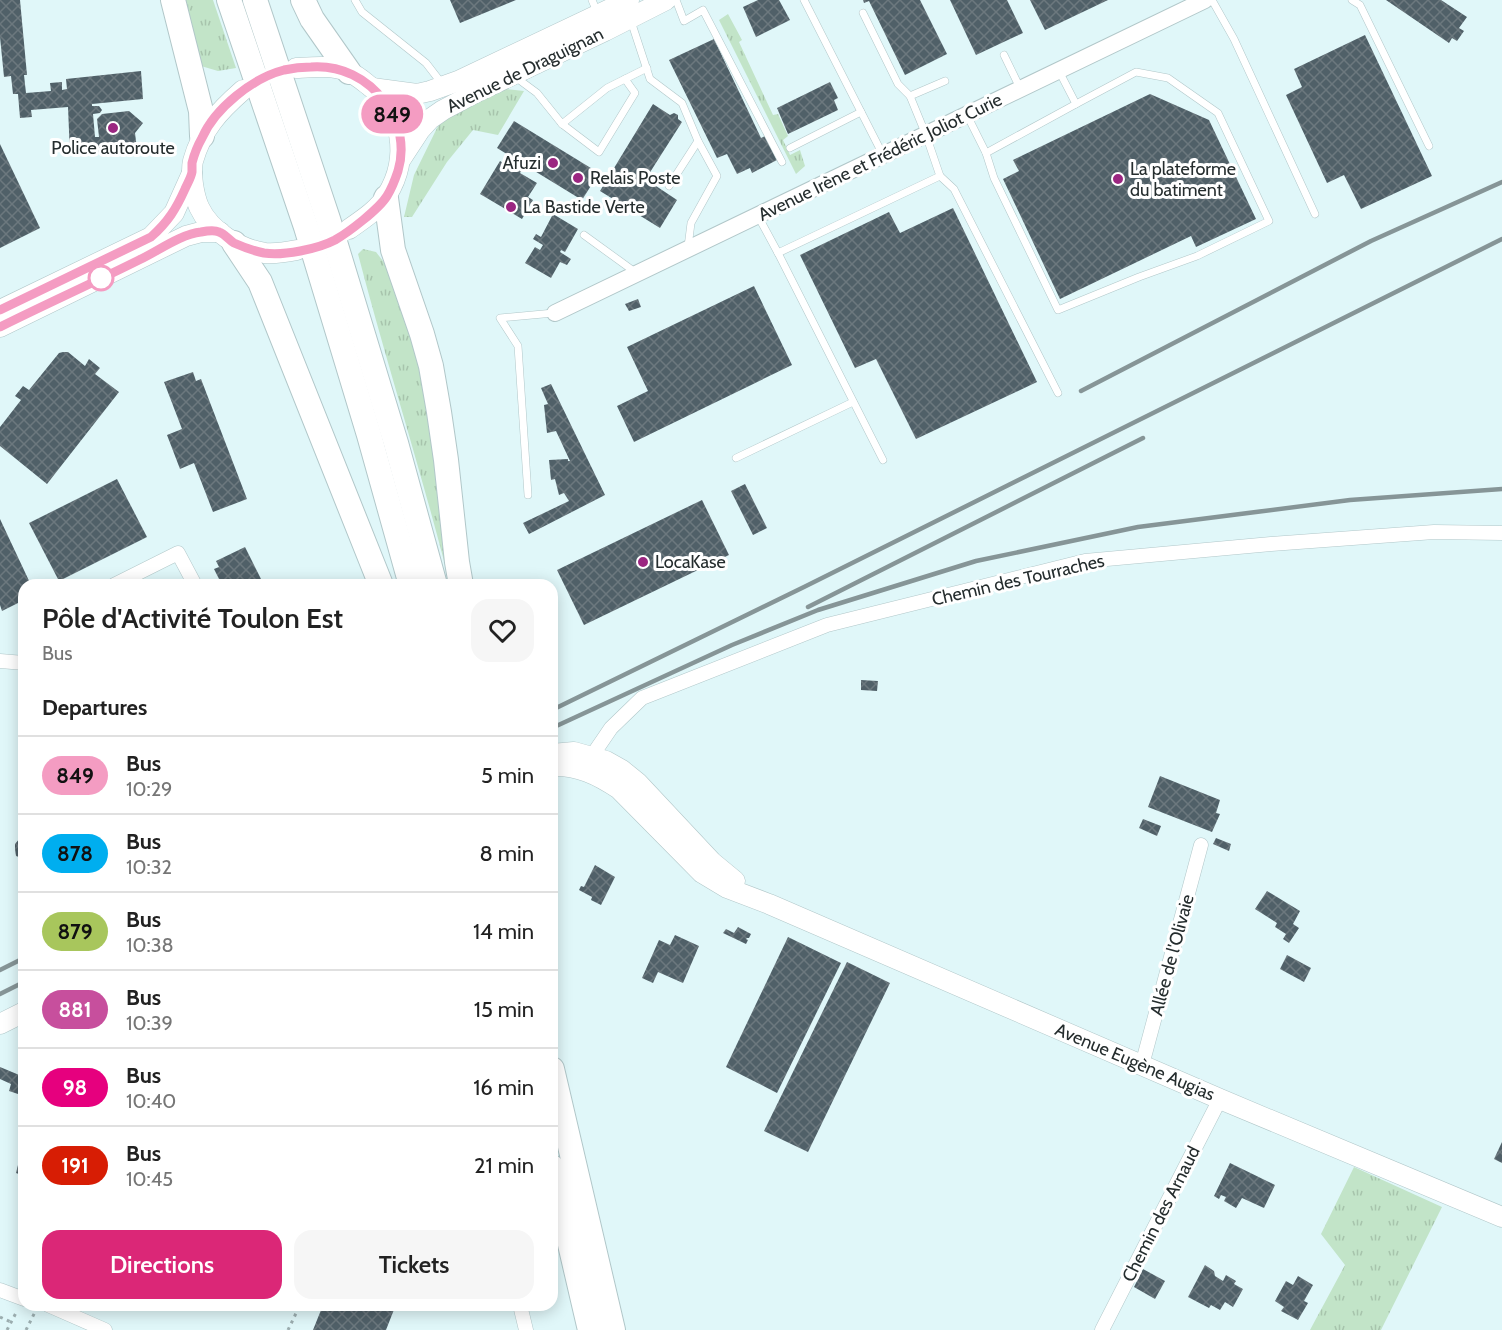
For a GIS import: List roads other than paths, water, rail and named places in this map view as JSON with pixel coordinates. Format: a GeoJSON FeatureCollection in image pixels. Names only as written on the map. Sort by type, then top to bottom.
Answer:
{"type":"FeatureCollection","features":[{"type":"Feature","properties":{"kind":"highway"},"geometry":{"type":"LineString","coordinates":[[173,0],[201,111],[202,136]]}},
{"type":"Feature","properties":{"kind":"highway"},"geometry":{"type":"LineString","coordinates":[[228,0],[306,227],[369,435],[409,579]]}},
{"type":"Feature","properties":{"kind":"highway"},"geometry":{"type":"LineString","coordinates":[[255,0],[335,241],[396,443],[433,579]]}},
{"type":"Feature","properties":{"kind":"highway"},"geometry":{"type":"LineString","coordinates":[[303,0],[312,19],[349,72]]}},
{"type":"Feature","properties":{"kind":"highway"},"geometry":{"type":"LineString","coordinates":[[386,198],[393,250],[431,366],[442,431],[460,579]]}},
{"type":"Feature","properties":{"kind":"highway"},"geometry":{"type":"LineString","coordinates":[[227,238],[260,282],[379,579]]}},
{"type":"Feature","properties":{"kind":"highway"},"geometry":{"type":"LineString","coordinates":[[558,1095],[613,1330]]}},
{"type":"Feature","properties":{"kind":"highway"},"geometry":{"type":"LineString","coordinates":[[558,1193],[590,1330]]}},
{"type":"Feature","properties":{"kind":"main road","name":"Avenue de Draguignan"},"geometry":{"type":"LineString","coordinates":[[372,88],[417,94],[458,81],[598,15],[666,0]]}},
{"type":"Feature","properties":{"kind":"main road","name":"Avenue de Draguignan"},"geometry":{"type":"LineString","coordinates":[[401,159],[430,119],[512,75],[598,15]]}},
{"type":"Feature","properties":{"kind":"main road"},"geometry":{"type":"LineString","coordinates":[[296,68],[333,68],[349,72],[372,88],[386,103],[399,130],[401,159],[392,187],[386,198],[349,229]]}},
{"type":"Feature","properties":{"kind":"main road"},"geometry":{"type":"LineString","coordinates":[[227,238],[209,221],[199,207],[194,192],[192,163],[202,136],[212,121],[243,90]]}},
{"type":"Feature","properties":{"kind":"main road"},"geometry":{"type":"LineString","coordinates":[[0,310],[151,237],[174,213],[192,173]]}},
{"type":"Feature","properties":{"kind":"main road"},"geometry":{"type":"LineString","coordinates":[[0,327],[186,237],[201,232],[227,238],[264,253],[297,250]]}},
{"type":"Feature","properties":{"kind":"main road","name":"Avenue Eugène Augias"},"geometry":{"type":"LineString","coordinates":[[558,753],[574,752],[590,763]]}},
{"type":"Feature","properties":{"kind":"main road","name":"Avenue Eugène Augias"},"geometry":{"type":"LineString","coordinates":[[558,766],[606,761],[622,770],[638,783],[712,862],[769,904],[1220,1099],[1502,1217]]}},
{"type":"Feature","properties":{"kind":"main road"},"geometry":{"type":"LineString","coordinates":[[0,1024],[18,1015]]}},
{"type":"Feature","properties":{"kind":"street","name":"Avenue Irène et Frédéric Joliot Curie"},"geometry":{"type":"LineString","coordinates":[[555,313],[1205,0]]}},
{"type":"Feature","properties":{"kind":"street","name":"Chemin des Tourraches"},"geometry":{"type":"LineString","coordinates":[[590,763],[611,728],[642,698],[827,625],[1096,560],[1434,532],[1502,533]]}},
{"type":"Feature","properties":{"kind":"street"},"geometry":{"type":"LineString","coordinates":[[126,579],[178,553],[192,579]]}},
{"type":"Feature","properties":{"kind":"street"},"geometry":{"type":"LineString","coordinates":[[0,661],[18,662]]}},
{"type":"Feature","properties":{"kind":"street","name":"Allée de l'Olivaie"},"geometry":{"type":"LineString","coordinates":[[1142,1065],[1201,845]]}},
{"type":"Feature","properties":{"kind":"street","name":"Chemin des Arnaud"},"geometry":{"type":"LineString","coordinates":[[1102,1330],[1220,1099]]}},
{"type":"Feature","properties":{"kind":"street"},"geometry":{"type":"LineString","coordinates":[[0,1290],[18,1297]]}},
{"type":"Feature","properties":{"kind":"street"},"geometry":{"type":"LineString","coordinates":[[62,1311],[105,1330]]}},
{"type":"Feature","properties":{"kind":"street"},"geometry":{"type":"LineString","coordinates":[[521,1311],[526,1330]]}},
{"type":"Feature","properties":{"kind":"lane"},"geometry":{"type":"LineString","coordinates":[[355,0],[362,12],[426,63],[443,86]]}},
{"type":"Feature","properties":{"kind":"lane"},"geometry":{"type":"LineString","coordinates":[[676,0],[684,21],[704,10],[782,162]]}},
{"type":"Feature","properties":{"kind":"lane"},"geometry":{"type":"LineString","coordinates":[[804,0],[884,156]]}},
{"type":"Feature","properties":{"kind":"lane"},"geometry":{"type":"LineString","coordinates":[[1212,0],[1234,39],[1315,214]]}},
{"type":"Feature","properties":{"kind":"lane"},"geometry":{"type":"LineString","coordinates":[[1352,0],[1359,5],[1429,146]]}},
{"type":"Feature","properties":{"kind":"lane"},"geometry":{"type":"LineString","coordinates":[[627,7],[650,79],[682,103],[698,141],[717,176],[691,223],[688,249]]}},
{"type":"Feature","properties":{"kind":"lane"},"geometry":{"type":"LineString","coordinates":[[863,12],[898,84],[910,96],[940,176],[954,189],[1058,393]]}},
{"type":"Feature","properties":{"kind":"lane"},"geometry":{"type":"LineString","coordinates":[[1004,55],[1021,89]]}},
{"type":"Feature","properties":{"kind":"lane"},"geometry":{"type":"LineString","coordinates":[[562,124],[606,88],[647,68]]}},
{"type":"Feature","properties":{"kind":"lane"},"geometry":{"type":"LineString","coordinates":[[1059,71],[1076,104]]}},
{"type":"Feature","properties":{"kind":"lane"},"geometry":{"type":"LineString","coordinates":[[967,116],[986,153],[994,178],[1058,310],[1197,256],[1269,221],[1218,113],[1168,78],[1136,72],[986,153]]}},
{"type":"Feature","properties":{"kind":"lane"},"geometry":{"type":"LineString","coordinates":[[512,75],[537,93],[562,124],[599,152],[635,93],[625,79]]}},
{"type":"Feature","properties":{"kind":"lane"},"geometry":{"type":"LineString","coordinates":[[910,96],[945,81]]}},
{"type":"Feature","properties":{"kind":"lane"},"geometry":{"type":"LineString","coordinates":[[790,147],[861,112]]}},
{"type":"Feature","properties":{"kind":"lane"},"geometry":{"type":"LineString","coordinates":[[669,186],[698,141]]}},
{"type":"Feature","properties":{"kind":"lane"},"geometry":{"type":"LineString","coordinates":[[778,253],[940,176]]}},
{"type":"Feature","properties":{"kind":"lane"},"geometry":{"type":"LineString","coordinates":[[758,216],[883,460]]}},
{"type":"Feature","properties":{"kind":"lane"},"geometry":{"type":"LineString","coordinates":[[584,235],[637,274]]}},
{"type":"Feature","properties":{"kind":"lane"},"geometry":{"type":"LineString","coordinates":[[528,495],[518,346],[500,318],[555,313]]}},
{"type":"Feature","properties":{"kind":"lane"},"geometry":{"type":"LineString","coordinates":[[736,458],[853,402]]}},
{"type":"Feature","properties":{"kind":"railway"},"geometry":{"type":"LineString","coordinates":[[1081,391],[1371,241],[1502,182]]}},
{"type":"Feature","properties":{"kind":"railway"},"geometry":{"type":"LineString","coordinates":[[558,707],[1502,239]]}},
{"type":"Feature","properties":{"kind":"railway"},"geometry":{"type":"LineString","coordinates":[[808,607],[1143,438]]}},
{"type":"Feature","properties":{"kind":"railway"},"geometry":{"type":"LineString","coordinates":[[558,725],[732,645],[818,610],[976,561],[1138,527],[1350,500],[1502,489]]}},
{"type":"Feature","properties":{"kind":"railway"},"geometry":{"type":"LineString","coordinates":[[0,970],[18,961]]}},
{"type":"Feature","properties":{"kind":"railway"},"geometry":{"type":"LineString","coordinates":[[0,994],[18,985]]}},
{"type":"Feature","properties":{"kind":"place","name":"Police autoroute"},"geometry":{"type":"Point","coordinates":[113,128]}},
{"type":"Feature","properties":{"kind":"place","name":"Afuzi"},"geometry":{"type":"Point","coordinates":[553,163]}},
{"type":"Feature","properties":{"kind":"place","name":"Relais Poste"},"geometry":{"type":"Point","coordinates":[578,178]}},
{"type":"Feature","properties":{"kind":"place","name":"La plateforme du batiment"},"geometry":{"type":"Point","coordinates":[1118,179]}},
{"type":"Feature","properties":{"kind":"place","name":"La Bastide Verte"},"geometry":{"type":"Point","coordinates":[511,207]}},
{"type":"Feature","properties":{"kind":"place","name":"LocaKase"},"geometry":{"type":"Point","coordinates":[643,562]}}]}
